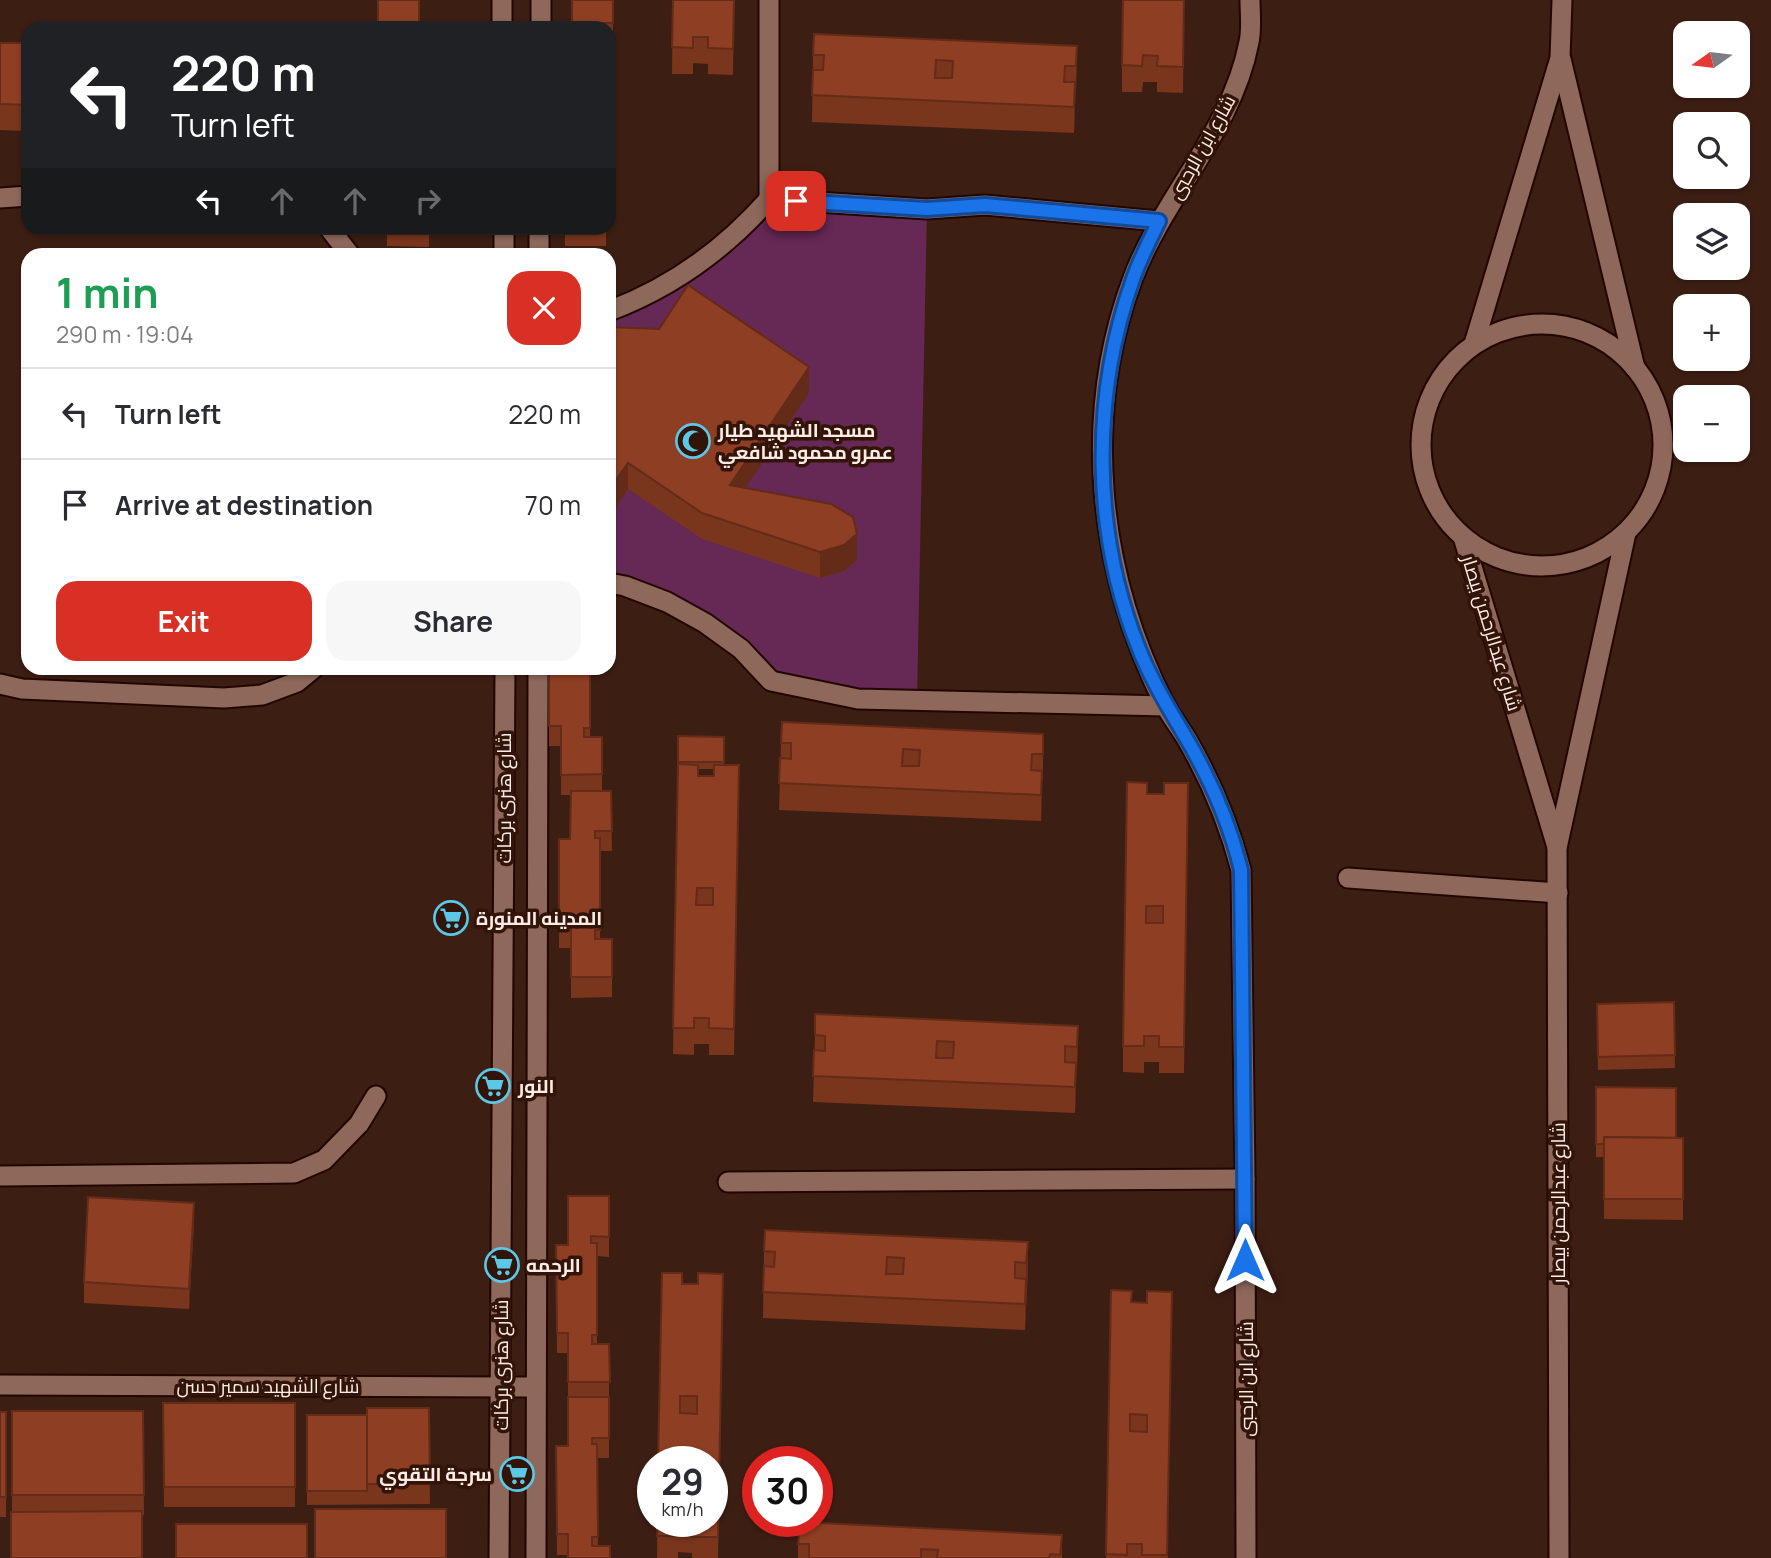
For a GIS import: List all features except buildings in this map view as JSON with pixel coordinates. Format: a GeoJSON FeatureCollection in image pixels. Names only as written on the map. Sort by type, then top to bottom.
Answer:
{"type":"FeatureCollection","features":[{"type":"Feature","properties":{"kind":"street"},"geometry":{"type":"LineString","coordinates":[[502,0],[502,21]]}},
{"type":"Feature","properties":{"kind":"street"},"geometry":{"type":"LineString","coordinates":[[541,0],[541,21]]}},
{"type":"Feature","properties":{"kind":"street"},"geometry":{"type":"LineString","coordinates":[[616,308],[662,288],[695,268],[747,225],[769,199],[769,0]]}},
{"type":"Feature","properties":{"kind":"street","name":"شارع ابن الرحبى"},"geometry":{"type":"LineString","coordinates":[[1246,1558],[1241,870],[1230,829],[1208,779],[1166,706],[1139,649],[1119,589],[1107,527],[1102,464],[1105,401],[1115,339],[1133,279],[1159,221],[1188,179],[1235,89],[1250,41],[1250,0]]}},
{"type":"Feature","properties":{"kind":"street"},"geometry":{"type":"LineString","coordinates":[[1474,344],[1560,58],[1562,0]]}},
{"type":"Feature","properties":{"kind":"street"},"geometry":{"type":"LineString","coordinates":[[1560,58],[1635,368]]}},
{"type":"Feature","properties":{"kind":"street"},"geometry":{"type":"LineString","coordinates":[[0,198],[21,196]]}},
{"type":"Feature","properties":{"kind":"street"},"geometry":{"type":"LineString","coordinates":[[769,199],[927,209],[985,205],[1159,221]]}},
{"type":"Feature","properties":{"kind":"street"},"geometry":{"type":"LineString","coordinates":[[1559,324],[1601,339],[1635,368],[1652,393],[1661,422],[1663,452],[1658,482],[1645,509],[1626,533],[1597,554],[1563,565],[1528,566],[1493,557],[1463,537],[1439,509],[1424,475],[1421,438],[1428,402],[1447,369],[1474,344],[1515,326],[1559,324]]}},
{"type":"Feature","properties":{"kind":"street","name":"شارع عبدالرحمن بيصار"},"geometry":{"type":"LineString","coordinates":[[1559,1558],[1558,848],[1626,533]]}},
{"type":"Feature","properties":{"kind":"street","name":"شارع عبدالرحمن بيصار"},"geometry":{"type":"LineString","coordinates":[[1463,537],[1558,848]]}},
{"type":"Feature","properties":{"kind":"street"},"geometry":{"type":"LineString","coordinates":[[616,584],[667,602],[705,623],[741,649],[771,681],[858,699],[1166,706]]}},
{"type":"Feature","properties":{"kind":"street"},"geometry":{"type":"LineString","coordinates":[[0,684],[22,689],[224,698],[262,695],[297,682],[306,675]]}},
{"type":"Feature","properties":{"kind":"street","name":"شارع هنرى بركات"},"geometry":{"type":"LineString","coordinates":[[499,1558],[505,675]]}},
{"type":"Feature","properties":{"kind":"street","name":"شارع هنرى بركات"},"geometry":{"type":"LineString","coordinates":[[536,1558],[538,675]]}},
{"type":"Feature","properties":{"kind":"street"},"geometry":{"type":"LineString","coordinates":[[1348,878],[1558,893]]}},
{"type":"Feature","properties":{"kind":"street"},"geometry":{"type":"LineString","coordinates":[[0,1176],[294,1173],[324,1160],[359,1125],[376,1096]]}},
{"type":"Feature","properties":{"kind":"street"},"geometry":{"type":"LineString","coordinates":[[728,1182],[1245,1178]]}},
{"type":"Feature","properties":{"kind":"street","name":"شارع الشهيد سمير حسن"},"geometry":{"type":"LineString","coordinates":[[0,1385],[536,1387]]}},
{"type":"Feature","properties":{"kind":"shaded area"},"geometry":{"type":"Polygon","coordinates":[[[769,199],[927,209],[917,700],[771,681],[741,649],[616,586],[616,308],[636,301],[769,199]]]}},
{"type":"Feature","properties":{"kind":"place","name":"مسجد الشهيد طيار عمرو محمود شافعي"},"geometry":{"type":"Point","coordinates":[693,441]}},
{"type":"Feature","properties":{"kind":"place","name":"المدينه المنورة"},"geometry":{"type":"Point","coordinates":[451,918]}},
{"type":"Feature","properties":{"kind":"place","name":"النور"},"geometry":{"type":"Point","coordinates":[493,1086]}},
{"type":"Feature","properties":{"kind":"place","name":"الرحمه"},"geometry":{"type":"Point","coordinates":[502,1265]}},
{"type":"Feature","properties":{"kind":"place","name":"سرجة التقوي"},"geometry":{"type":"Point","coordinates":[517,1474]}},
{"type":"Feature","properties":{"kind":"route"},"geometry":{"type":"LineString","coordinates":[[796,201],[927,209],[985,205],[1159,221],[1133,279],[1115,339],[1105,401],[1102,464],[1107,527],[1119,589],[1139,649],[1166,706],[1208,779],[1230,829],[1241,870],[1245,1260]]}}]}
